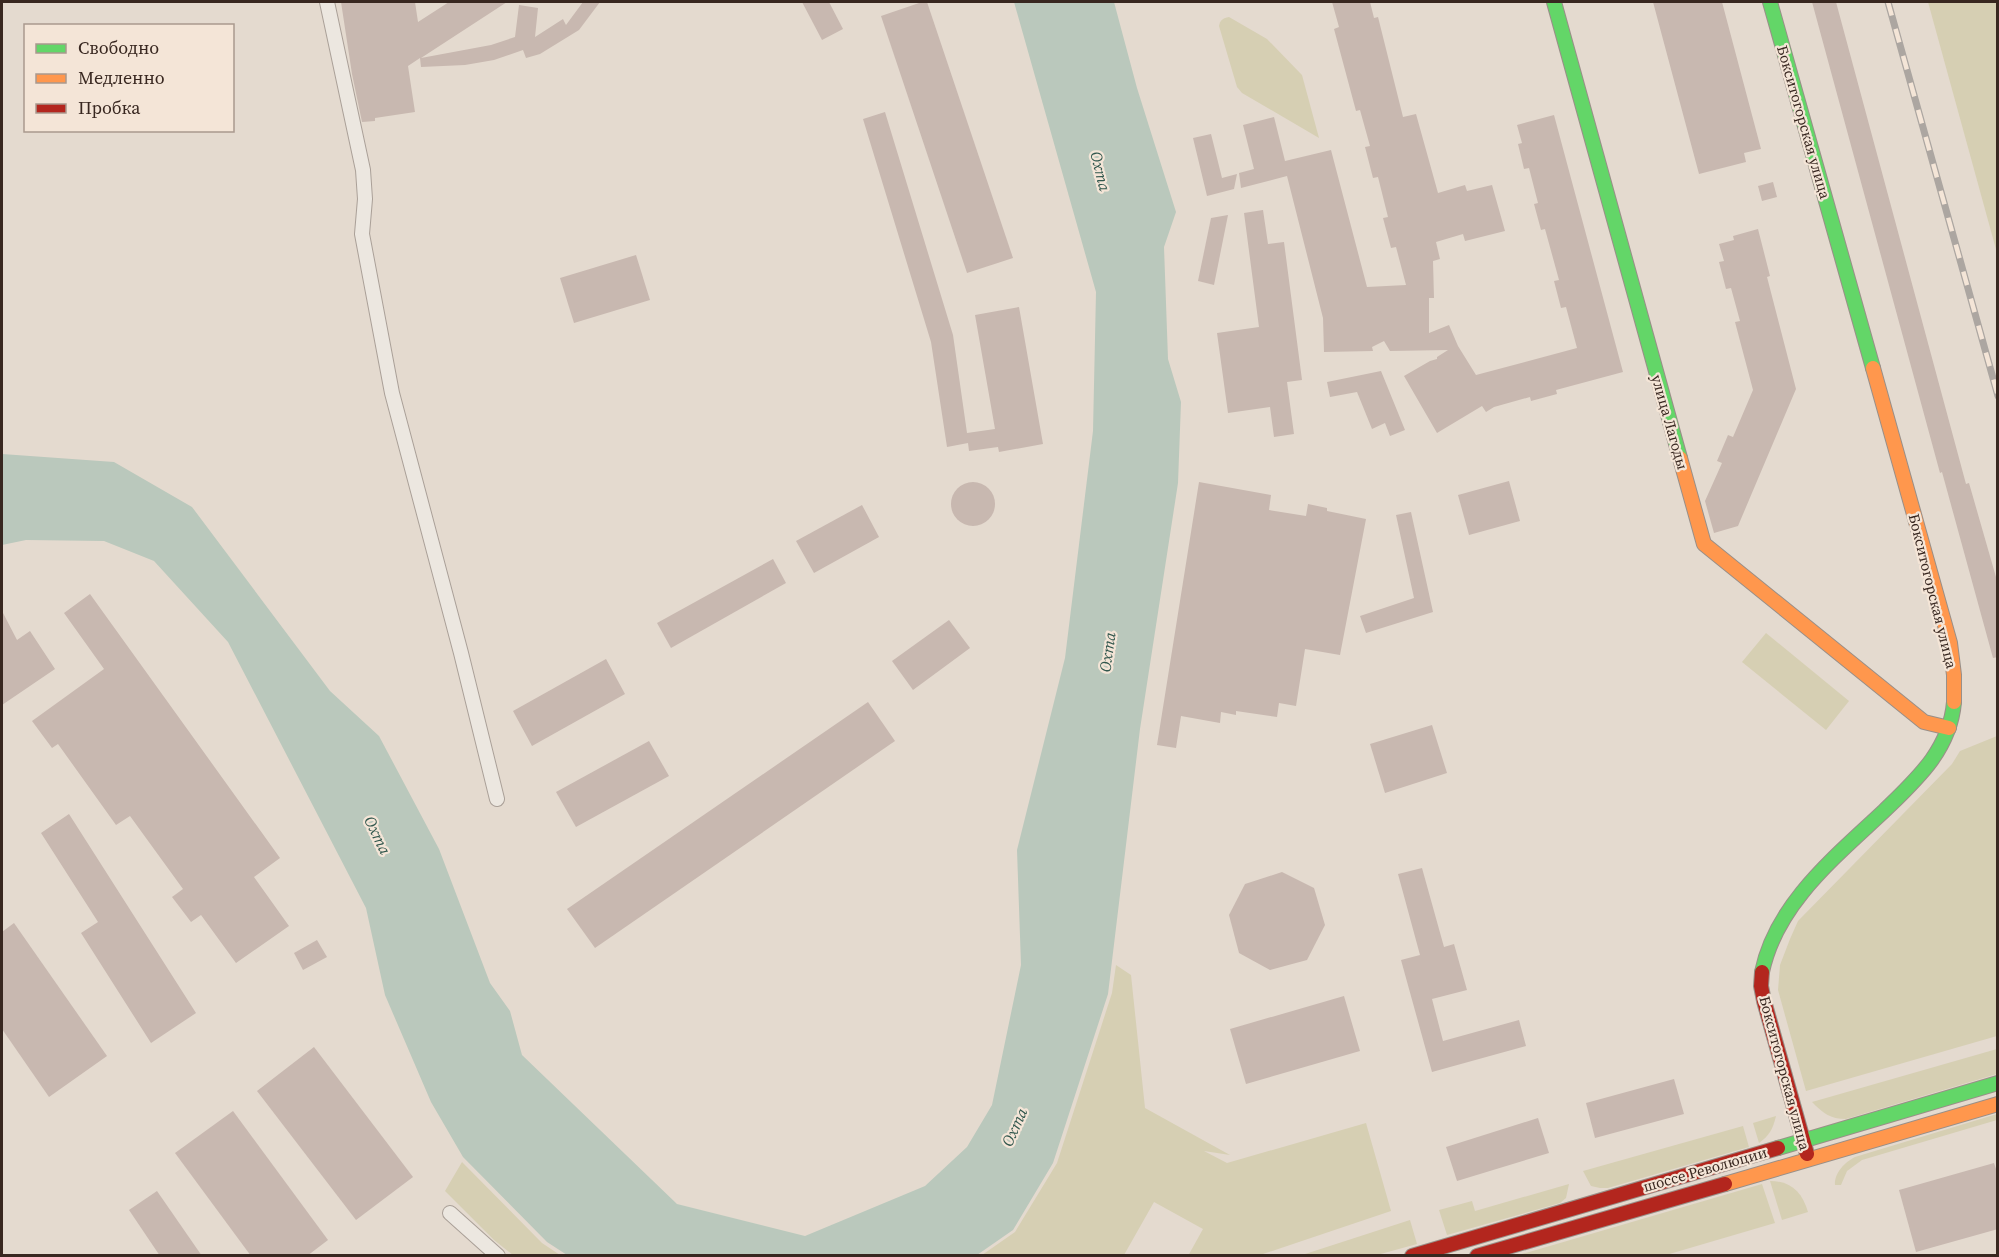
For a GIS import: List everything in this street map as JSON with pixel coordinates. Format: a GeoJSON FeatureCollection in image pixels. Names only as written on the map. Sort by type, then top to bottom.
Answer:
{"type":"FeatureCollection","features":[{"type":"Feature","properties":{"kind":"street"},"geometry":{"type":"LineString","coordinates":[[327,2],[363,170],[365,199],[362,234],[392,393],[497,799]]}},
{"type":"Feature","properties":{"kind":"street","name":"улица Лагоды"},"geometry":{"type":"LineString","coordinates":[[1554,2],[1704,544],[1924,722],[1949,728]]}},
{"type":"Feature","properties":{"kind":"street","name":"Бокситогорская улица"},"geometry":{"type":"LineString","coordinates":[[1770,2],[1950,643],[1955,674],[1954,703],[1949,728],[1938,753],[1918,778],[1812,880],[1789,908],[1774,933],[1764,958],[1761,980],[1766,1007],[1809,1160]]}},
{"type":"Feature","properties":{"kind":"street","name":"шоссе Революции"},"geometry":{"type":"LineString","coordinates":[[1412,1256],[1998,1083]]}},
{"type":"Feature","properties":{"kind":"street","name":"шоссе Революции"},"geometry":{"type":"LineString","coordinates":[[1477,1256],[1998,1104]]}},
{"type":"Feature","properties":{"kind":"street"},"geometry":{"type":"LineString","coordinates":[[450,1213],[498,1256]]}},
{"type":"Feature","properties":{"kind":"shaded area"},"geometry":{"type":"Polygon","coordinates":[[[1928,2],[1997,2],[1997,253],[1928,2]]]}},
{"type":"Feature","properties":{"kind":"shaded area"},"geometry":{"type":"Polygon","coordinates":[[[1229,17],[1267,39],[1302,75],[1319,138],[1242,93],[1237,87],[1219,26],[1222,20],[1229,17]]]}},
{"type":"Feature","properties":{"kind":"shaded area"},"geometry":{"type":"Polygon","coordinates":[[[1766,633],[1849,701],[1826,730],[1742,662],[1766,633]]]}},
{"type":"Feature","properties":{"kind":"shaded area"},"geometry":{"type":"Polygon","coordinates":[[[1997,736],[1997,1036],[1806,1091],[1778,990],[1780,965],[1798,921],[1952,764],[1960,751],[1997,736]]]}},
{"type":"Feature","properties":{"kind":"shaded area"},"geometry":{"type":"Polygon","coordinates":[[[1116,965],[1131,975],[1145,1108],[1230,1155],[1204,1151],[1227,1163],[1366,1123],[1391,1211],[1260,1255],[1188,1256],[1203,1229],[1154,1202],[1124,1255],[982,1255],[1015,1232],[1057,1163],[1112,993],[1116,965]]]}},
{"type":"Feature","properties":{"kind":"shaded area"},"geometry":{"type":"Polygon","coordinates":[[[1997,1049],[1997,1074],[1846,1119],[1827,1115],[1812,1102],[1997,1049]]]}},
{"type":"Feature","properties":{"kind":"shaded area"},"geometry":{"type":"Polygon","coordinates":[[[1997,1114],[1997,1120],[1862,1160],[1847,1171],[1841,1185],[1835,1185],[1836,1176],[1841,1168],[1855,1157],[1997,1114]]]}},
{"type":"Feature","properties":{"kind":"shaded area"},"geometry":{"type":"Polygon","coordinates":[[[1776,1116],[1770,1132],[1759,1143],[1753,1123],[1776,1116]]]}},
{"type":"Feature","properties":{"kind":"shaded area"},"geometry":{"type":"Polygon","coordinates":[[[1743,1126],[1749,1147],[1608,1188],[1591,1186],[1583,1171],[1743,1126]]]}},
{"type":"Feature","properties":{"kind":"shaded area"},"geometry":{"type":"Polygon","coordinates":[[[462,1162],[542,1243],[560,1255],[513,1255],[494,1240],[445,1191],[462,1162]]]}},
{"type":"Feature","properties":{"kind":"shaded area"},"geometry":{"type":"Polygon","coordinates":[[[1770,1181],[1784,1183],[1795,1189],[1808,1212],[1782,1220],[1770,1181]]]}},
{"type":"Feature","properties":{"kind":"shaded area"},"geometry":{"type":"Polygon","coordinates":[[[1569,1184],[1566,1198],[1560,1203],[1447,1235],[1439,1210],[1472,1201],[1475,1211],[1569,1184]]]}},
{"type":"Feature","properties":{"kind":"shaded area"},"geometry":{"type":"Polygon","coordinates":[[[1762,1184],[1775,1223],[1666,1255],[1515,1256],[1762,1184]]]}},
{"type":"Feature","properties":{"kind":"shaded area"},"geometry":{"type":"Polygon","coordinates":[[[1410,1220],[1417,1244],[1377,1255],[1299,1256],[1410,1220]]]}},
{"type":"Feature","properties":{"kind":"water","name":"Охта"},"geometry":{"type":"Polygon","coordinates":[[[1014,2],[1114,2],[1137,88],[1176,212],[1164,247],[1168,359],[1181,402],[1178,483],[1140,729],[1108,994],[1053,1163],[1013,1230],[977,1255],[567,1255],[547,1242],[463,1157],[431,1102],[385,995],[366,908],[228,642],[154,561],[104,541],[26,540],[2,545],[2,454],[114,462],[192,507],[330,691],[379,736],[439,849],[490,983],[510,1011],[522,1055],[677,1204],[805,1236],[925,1186],[967,1147],[992,1105],[1021,965],[1017,850],[1065,658],[1093,431],[1096,292],[1014,2]]]}},
{"type":"Feature","properties":{"kind":"building"},"geometry":{"type":"Polygon","coordinates":[[[341,2],[415,2],[418,22],[449,2],[507,2],[421,58],[491,45],[515,37],[519,5],[538,8],[535,37],[563,19],[566,25],[583,2],[600,2],[579,30],[540,54],[526,58],[523,50],[494,60],[465,65],[421,67],[420,58],[408,66],[415,112],[362,122],[341,2]]]}},
{"type":"Feature","properties":{"kind":"building"},"geometry":{"type":"Polygon","coordinates":[[[802,2],[829,2],[843,29],[822,40],[802,2]]]}},
{"type":"Feature","properties":{"kind":"building"},"geometry":{"type":"Polygon","coordinates":[[[927,2],[1013,258],[967,273],[881,16],[927,2]]]}},
{"type":"Feature","properties":{"kind":"building"},"geometry":{"type":"Polygon","coordinates":[[[1332,2],[1370,2],[1374,18],[1378,17],[1403,117],[1416,114],[1438,193],[1465,185],[1467,191],[1492,185],[1505,231],[1465,241],[1463,234],[1436,242],[1440,259],[1433,261],[1434,298],[1429,298],[1429,333],[1449,325],[1458,346],[1476,375],[1577,348],[1566,307],[1561,308],[1554,281],[1559,280],[1545,229],[1541,230],[1534,204],[1538,203],[1529,168],[1524,169],[1518,144],[1522,143],[1517,125],[1554,115],[1623,372],[1556,390],[1557,394],[1531,401],[1530,397],[1494,407],[1486,412],[1482,406],[1437,433],[1404,376],[1437,359],[1448,350],[1390,351],[1384,341],[1372,347],[1373,351],[1324,352],[1323,318],[1287,176],[1241,188],[1239,173],[1254,169],[1243,125],[1274,117],[1285,161],[1331,150],[1367,287],[1406,285],[1396,247],[1391,248],[1383,218],[1388,217],[1378,177],[1373,178],[1365,147],[1370,146],[1360,110],[1356,111],[1334,29],[1339,27],[1332,2]]]}},
{"type":"Feature","properties":{"kind":"building"},"geometry":{"type":"Polygon","coordinates":[[[1653,2],[1722,2],[1761,149],[1744,153],[1746,162],[1699,174],[1653,2]]]}},
{"type":"Feature","properties":{"kind":"building"},"geometry":{"type":"Polygon","coordinates":[[[1812,2],[1836,2],[1966,484],[1969,483],[1998,584],[1998,657],[1993,658],[1942,472],[1940,473],[1812,2]]]}},
{"type":"Feature","properties":{"kind":"building"},"geometry":{"type":"Polygon","coordinates":[[[885,112],[953,335],[967,433],[995,429],[975,315],[1019,307],[1043,444],[999,452],[998,447],[969,451],[968,443],[947,447],[931,342],[863,119],[885,112]]]}},
{"type":"Feature","properties":{"kind":"building"},"geometry":{"type":"Polygon","coordinates":[[[1211,134],[1222,178],[1237,174],[1234,189],[1207,196],[1193,138],[1211,134]]]}},
{"type":"Feature","properties":{"kind":"building"},"geometry":{"type":"Polygon","coordinates":[[[1773,182],[1777,197],[1762,201],[1758,186],[1773,182]]]}},
{"type":"Feature","properties":{"kind":"building"},"geometry":{"type":"Polygon","coordinates":[[[1263,210],[1268,244],[1284,242],[1302,380],[1287,382],[1294,434],[1274,437],[1270,407],[1228,413],[1217,333],[1259,327],[1244,213],[1263,210]]]}},
{"type":"Feature","properties":{"kind":"building"},"geometry":{"type":"Polygon","coordinates":[[[1228,215],[1214,285],[1198,281],[1211,218],[1228,215]]]}},
{"type":"Feature","properties":{"kind":"building"},"geometry":{"type":"Polygon","coordinates":[[[1758,229],[1770,276],[1767,277],[1796,389],[1738,526],[1714,533],[1705,501],[1722,463],[1717,461],[1728,435],[1733,437],[1753,390],[1735,322],[1740,321],[1731,288],[1726,289],[1719,262],[1724,261],[1719,244],[1734,240],[1733,236],[1758,229]]]}},
{"type":"Feature","properties":{"kind":"building"},"geometry":{"type":"Polygon","coordinates":[[[636,255],[650,300],[574,323],[560,278],[636,255]]]}},
{"type":"Feature","properties":{"kind":"building"},"geometry":{"type":"Polygon","coordinates":[[[1381,371],[1405,430],[1390,436],[1385,423],[1372,429],[1357,392],[1330,397],[1327,382],[1381,371]]]}},
{"type":"Feature","properties":{"kind":"building"},"geometry":{"type":"Polygon","coordinates":[[[1509,481],[1520,521],[1469,535],[1458,495],[1509,481]]]}},
{"type":"Feature","properties":{"kind":"building"},"geometry":{"type":"Polygon","coordinates":[[[973,482],[989,488],[995,504],[989,520],[973,526],[957,520],[951,504],[957,488],[973,482]]]}},
{"type":"Feature","properties":{"kind":"building"},"geometry":{"type":"Polygon","coordinates":[[[1199,482],[1271,495],[1269,510],[1306,516],[1308,504],[1327,508],[1327,511],[1366,519],[1340,655],[1305,649],[1296,706],[1279,703],[1277,717],[1236,711],[1236,715],[1221,712],[1220,723],[1181,716],[1176,748],[1157,745],[1199,482]]]}},
{"type":"Feature","properties":{"kind":"building"},"geometry":{"type":"Polygon","coordinates":[[[862,505],[879,537],[814,573],[796,541],[862,505]]]}},
{"type":"Feature","properties":{"kind":"building"},"geometry":{"type":"Polygon","coordinates":[[[1411,512],[1433,612],[1366,633],[1360,616],[1414,598],[1396,515],[1411,512]]]}},
{"type":"Feature","properties":{"kind":"building"},"geometry":{"type":"Polygon","coordinates":[[[773,559],[786,583],[671,648],[657,623],[773,559]]]}},
{"type":"Feature","properties":{"kind":"building"},"geometry":{"type":"Polygon","coordinates":[[[90,594],[280,858],[254,877],[289,926],[236,963],[201,915],[191,922],[172,897],[183,889],[130,816],[116,825],[58,744],[52,748],[32,721],[104,669],[64,613],[90,594]]]}},
{"type":"Feature","properties":{"kind":"building"},"geometry":{"type":"Polygon","coordinates":[[[2,611],[17,640],[30,631],[55,669],[2,705],[2,611]]]}},
{"type":"Feature","properties":{"kind":"building"},"geometry":{"type":"Polygon","coordinates":[[[949,620],[970,648],[913,690],[892,661],[949,620]]]}},
{"type":"Feature","properties":{"kind":"building"},"geometry":{"type":"Polygon","coordinates":[[[606,659],[625,694],[532,746],[513,711],[606,659]]]}},
{"type":"Feature","properties":{"kind":"building"},"geometry":{"type":"Polygon","coordinates":[[[868,702],[895,741],[595,948],[567,909],[868,702]]]}},
{"type":"Feature","properties":{"kind":"building"},"geometry":{"type":"Polygon","coordinates":[[[1432,725],[1447,773],[1385,793],[1370,744],[1432,725]]]}},
{"type":"Feature","properties":{"kind":"building"},"geometry":{"type":"Polygon","coordinates":[[[649,741],[669,776],[576,827],[556,792],[649,741]]]}},
{"type":"Feature","properties":{"kind":"building"},"geometry":{"type":"Polygon","coordinates":[[[69,814],[196,1013],[151,1043],[81,933],[98,922],[41,833],[69,814]]]}},
{"type":"Feature","properties":{"kind":"building"},"geometry":{"type":"Polygon","coordinates":[[[1422,868],[1444,947],[1454,944],[1467,990],[1432,999],[1443,1041],[1519,1020],[1526,1046],[1432,1072],[1401,960],[1420,955],[1398,874],[1422,868]]]}},
{"type":"Feature","properties":{"kind":"building"},"geometry":{"type":"Polygon","coordinates":[[[1282,872],[1314,888],[1325,925],[1307,960],[1270,970],[1239,953],[1229,915],[1245,884],[1282,872]]]}},
{"type":"Feature","properties":{"kind":"building"},"geometry":{"type":"Polygon","coordinates":[[[14,923],[107,1056],[49,1097],[2,1029],[2,932],[14,923]]]}},
{"type":"Feature","properties":{"kind":"building"},"geometry":{"type":"Polygon","coordinates":[[[317,940],[327,957],[303,970],[294,953],[317,940]]]}},
{"type":"Feature","properties":{"kind":"building"},"geometry":{"type":"Polygon","coordinates":[[[1344,996],[1360,1051],[1246,1084],[1230,1029],[1344,996]]]}},
{"type":"Feature","properties":{"kind":"building"},"geometry":{"type":"Polygon","coordinates":[[[314,1047],[413,1177],[356,1220],[257,1091],[314,1047]]]}},
{"type":"Feature","properties":{"kind":"building"},"geometry":{"type":"Polygon","coordinates":[[[1674,1079],[1684,1114],[1595,1138],[1586,1103],[1674,1079]]]}},
{"type":"Feature","properties":{"kind":"building"},"geometry":{"type":"Polygon","coordinates":[[[233,1111],[328,1240],[307,1256],[251,1256],[175,1153],[233,1111]]]}},
{"type":"Feature","properties":{"kind":"building"},"geometry":{"type":"Polygon","coordinates":[[[1538,1118],[1549,1153],[1457,1181],[1446,1147],[1538,1118]]]}},
{"type":"Feature","properties":{"kind":"building"},"geometry":{"type":"Polygon","coordinates":[[[1994,1163],[1998,1175],[1998,1229],[1916,1252],[1899,1190],[1994,1163]]]}},
{"type":"Feature","properties":{"kind":"building"},"geometry":{"type":"Polygon","coordinates":[[[157,1191],[202,1256],[160,1256],[129,1210],[157,1191]]]}},
{"type":"Feature","properties":{"kind":"railway"},"geometry":{"type":"LineString","coordinates":[[1888,2],[1998,396]]}},
{"type":"Feature","properties":{"kind":"traffic: fast"},"geometry":{"type":"LineString","coordinates":[[1554,2],[1680,458]]}},
{"type":"Feature","properties":{"kind":"traffic: fast"},"geometry":{"type":"LineString","coordinates":[[1770,2],[1873,368]]}},
{"type":"Feature","properties":{"kind":"traffic: fast"},"geometry":{"type":"LineString","coordinates":[[1762,972],[1769,947],[1780,925],[1810,883],[1908,788],[1930,763],[1946,735],[1954,702]]}},
{"type":"Feature","properties":{"kind":"traffic: fast"},"geometry":{"type":"LineString","coordinates":[[1778,1148],[1998,1083]]}},
{"type":"Feature","properties":{"kind":"traffic: slow"},"geometry":{"type":"LineString","coordinates":[[1873,368],[1950,643],[1954,675],[1954,702]]}},
{"type":"Feature","properties":{"kind":"traffic: slow"},"geometry":{"type":"LineString","coordinates":[[1680,458],[1704,544],[1924,722],[1949,728]]}},
{"type":"Feature","properties":{"kind":"traffic: slow"},"geometry":{"type":"LineString","coordinates":[[1725,1184],[1998,1104]]}},
{"type":"Feature","properties":{"kind":"traffic: jam"},"geometry":{"type":"LineString","coordinates":[[1762,972],[1761,986],[1764,1001],[1807,1154]]}},
{"type":"Feature","properties":{"kind":"traffic: jam"},"geometry":{"type":"LineString","coordinates":[[1412,1256],[1778,1148]]}},
{"type":"Feature","properties":{"kind":"traffic: jam"},"geometry":{"type":"LineString","coordinates":[[1477,1256],[1725,1184]]}}]}
